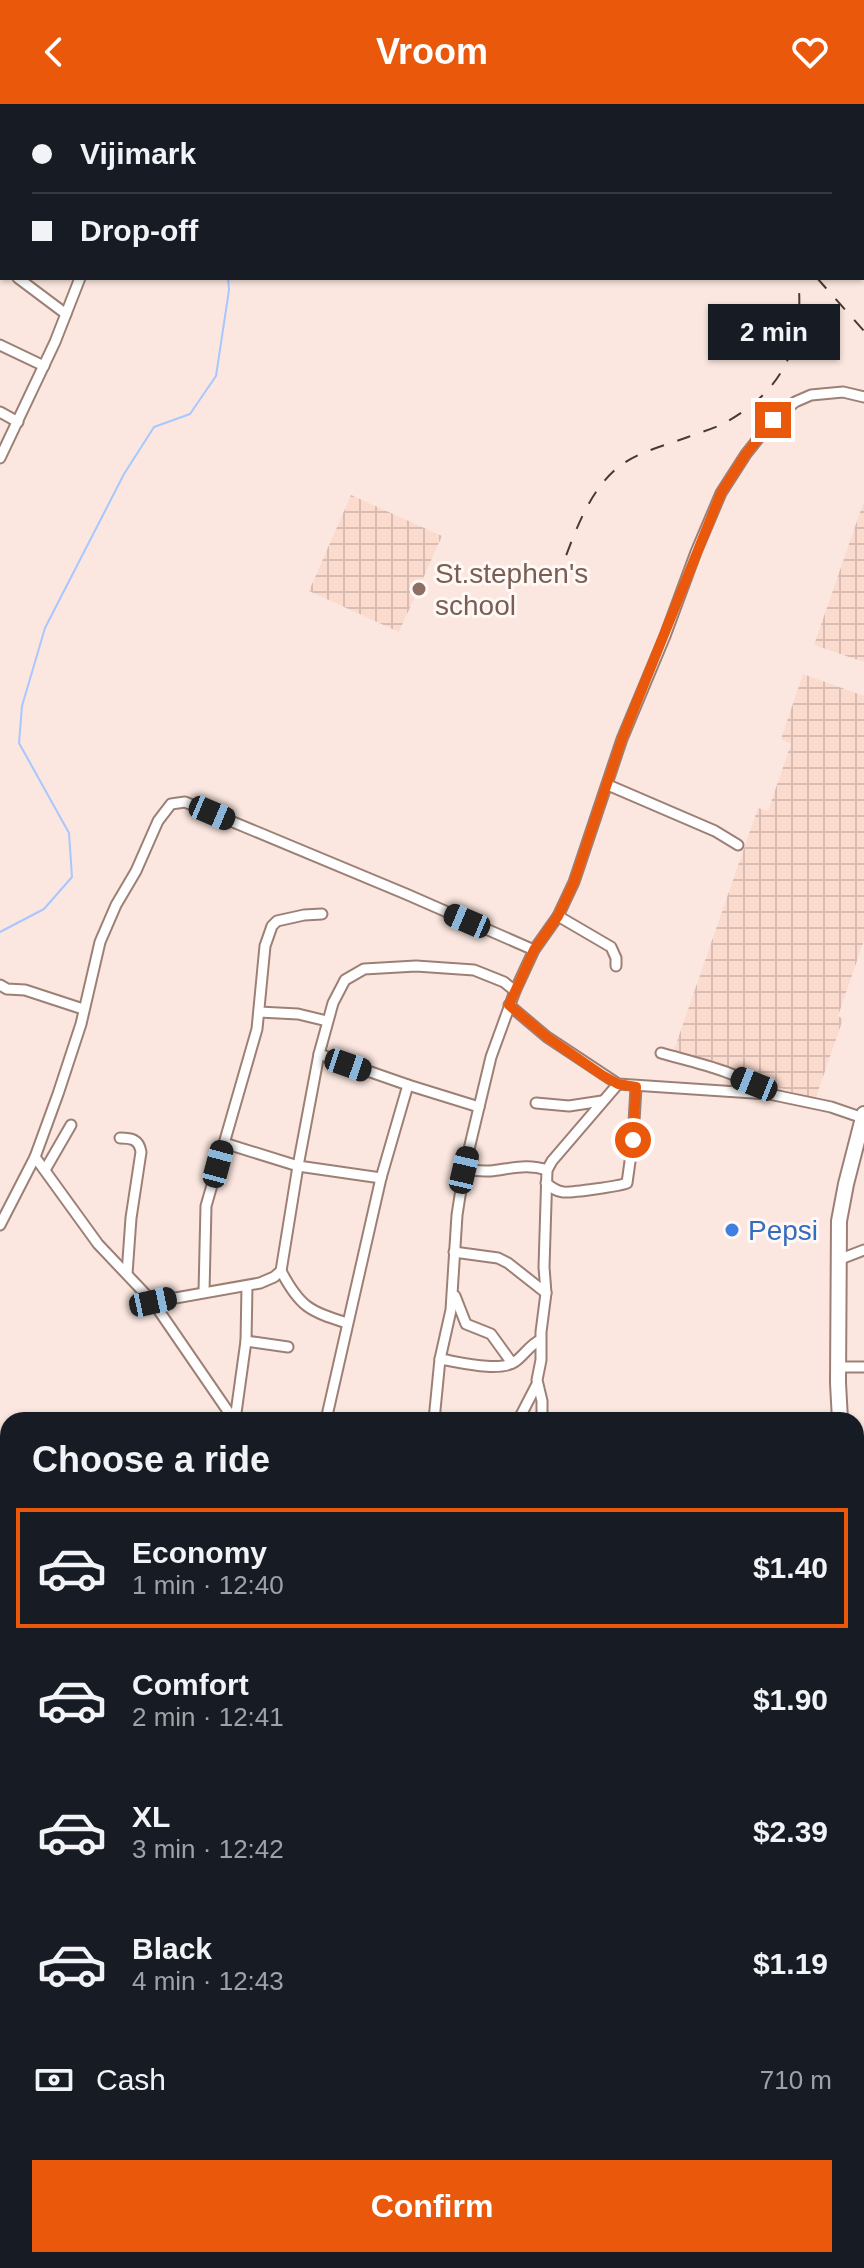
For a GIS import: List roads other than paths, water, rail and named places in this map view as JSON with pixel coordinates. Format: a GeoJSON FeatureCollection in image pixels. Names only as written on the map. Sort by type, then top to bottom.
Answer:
{"type":"FeatureCollection","features":[{"type":"Feature","properties":{"kind":"highway"},"geometry":{"type":"LineString","coordinates":[[840,1412],[839,1221],[863,1116]]}},
{"type":"Feature","properties":{"kind":"street"},"geometry":{"type":"LineString","coordinates":[[21,280],[66,314]]}},
{"type":"Feature","properties":{"kind":"street"},"geometry":{"type":"LineString","coordinates":[[0,458],[44,366],[79,280]]}},
{"type":"Feature","properties":{"kind":"street"},"geometry":{"type":"LineString","coordinates":[[0,345],[44,366]]}},
{"type":"Feature","properties":{"kind":"street"},"geometry":{"type":"LineString","coordinates":[[435,1412],[440,1359],[451,1310],[464,1170],[491,1057],[509,1005],[534,950],[558,916],[574,882],[622,739],[696,552],[721,493],[773,420],[801,399],[822,393],[834,391],[864,397]]}},
{"type":"Feature","properties":{"kind":"street"},"geometry":{"type":"LineString","coordinates":[[0,412],[18,422]]}},
{"type":"Feature","properties":{"kind":"street"},"geometry":{"type":"LineString","coordinates":[[608,785],[715,831],[738,845]]}},
{"type":"Feature","properties":{"kind":"street"},"geometry":{"type":"LineString","coordinates":[[0,1225],[35,1157],[81,1024],[96,955],[116,905],[136,871],[158,821],[171,804],[185,802],[534,950]]}},
{"type":"Feature","properties":{"kind":"street"},"geometry":{"type":"LineString","coordinates":[[204,1292],[206,1206],[257,1029],[267,937],[277,921],[322,914]]}},
{"type":"Feature","properties":{"kind":"street"},"geometry":{"type":"LineString","coordinates":[[558,916],[611,947],[616,966]]}},
{"type":"Feature","properties":{"kind":"street"},"geometry":{"type":"LineString","coordinates":[[347,1323],[316,1313],[298,1300],[281,1271],[319,1054],[333,1003],[345,980],[364,969],[416,966],[474,970],[504,982],[515,991]]}},
{"type":"Feature","properties":{"kind":"street"},"geometry":{"type":"LineString","coordinates":[[0,985],[83,1009]]}},
{"type":"Feature","properties":{"kind":"street"},"geometry":{"type":"LineString","coordinates":[[509,1005],[547,1037],[618,1084],[769,1094],[863,1116]]}},
{"type":"Feature","properties":{"kind":"street"},"geometry":{"type":"LineString","coordinates":[[259,1012],[279,1012],[327,1021]]}},
{"type":"Feature","properties":{"kind":"street"},"geometry":{"type":"LineString","coordinates":[[661,1053],[725,1072],[769,1094]]}},
{"type":"Feature","properties":{"kind":"street"},"geometry":{"type":"LineString","coordinates":[[319,1054],[479,1107]]}},
{"type":"Feature","properties":{"kind":"street"},"geometry":{"type":"LineString","coordinates":[[522,1412],[537,1384],[541,1360],[540,1340],[546,1293],[547,1170],[618,1084]]}},
{"type":"Feature","properties":{"kind":"street"},"geometry":{"type":"LineString","coordinates":[[328,1412],[381,1178],[408,1085]]}},
{"type":"Feature","properties":{"kind":"street"},"geometry":{"type":"LineString","coordinates":[[546,1183],[558,1191],[568,1192],[627,1183],[636,1087]]}},
{"type":"Feature","properties":{"kind":"street"},"geometry":{"type":"LineString","coordinates":[[536,1103],[569,1106],[602,1101]]}},
{"type":"Feature","properties":{"kind":"street"},"geometry":{"type":"LineString","coordinates":[[45,1170],[71,1125]]}},
{"type":"Feature","properties":{"kind":"street"},"geometry":{"type":"LineString","coordinates":[[120,1138],[135,1140],[141,1152],[131,1218],[127,1274]]}},
{"type":"Feature","properties":{"kind":"street"},"geometry":{"type":"LineString","coordinates":[[224,1143],[298,1166],[381,1178]]}},
{"type":"Feature","properties":{"kind":"street"},"geometry":{"type":"LineString","coordinates":[[35,1157],[98,1244],[153,1302],[229,1412]]}},
{"type":"Feature","properties":{"kind":"street"},"geometry":{"type":"LineString","coordinates":[[464,1170],[491,1171],[523,1166],[547,1170]]}},
{"type":"Feature","properties":{"kind":"street"},"geometry":{"type":"LineString","coordinates":[[838,1260],[864,1250]]}},
{"type":"Feature","properties":{"kind":"street"},"geometry":{"type":"LineString","coordinates":[[454,1252],[498,1258],[546,1293]]}},
{"type":"Feature","properties":{"kind":"street"},"geometry":{"type":"LineString","coordinates":[[153,1302],[247,1286],[266,1281],[281,1271]]}},
{"type":"Feature","properties":{"kind":"street"},"geometry":{"type":"LineString","coordinates":[[236,1412],[246,1341],[247,1286]]}},
{"type":"Feature","properties":{"kind":"street"},"geometry":{"type":"LineString","coordinates":[[453,1289],[466,1324],[491,1334],[512,1363]]}},
{"type":"Feature","properties":{"kind":"street"},"geometry":{"type":"LineString","coordinates":[[440,1359],[503,1367],[540,1340]]}},
{"type":"Feature","properties":{"kind":"street"},"geometry":{"type":"LineString","coordinates":[[246,1341],[288,1347]]}},
{"type":"Feature","properties":{"kind":"street"},"geometry":{"type":"LineString","coordinates":[[838,1367],[864,1367]]}},
{"type":"Feature","properties":{"kind":"street"},"geometry":{"type":"LineString","coordinates":[[537,1384],[542,1412]]}},
{"type":"Feature","properties":{"kind":"street"},"geometry":{"type":"LineString","coordinates":[[530,1412],[542,1405]]}},
{"type":"Feature","properties":{"kind":"waterway"},"geometry":{"type":"LineString","coordinates":[[0,932],[44,909],[72,877],[69,833],[19,743],[22,706],[45,628],[124,474],[154,427],[190,414],[216,376],[228,280]]}},
{"type":"Feature","properties":{"kind":"railway"},"geometry":{"type":"LineString","coordinates":[[556,581],[587,507],[616,469],[641,454],[728,421],[764,394],[777,378],[794,342],[798,322],[798,280]]}},
{"type":"Feature","properties":{"kind":"railway"},"geometry":{"type":"LineString","coordinates":[[819,280],[864,331]]}},
{"type":"Feature","properties":{"kind":"place","name":"St.stephen's school"},"geometry":{"type":"Point","coordinates":[419,589]}},
{"type":"Feature","properties":{"kind":"place","name":"Pepsi"},"geometry":{"type":"Point","coordinates":[732,1230]}}]}
